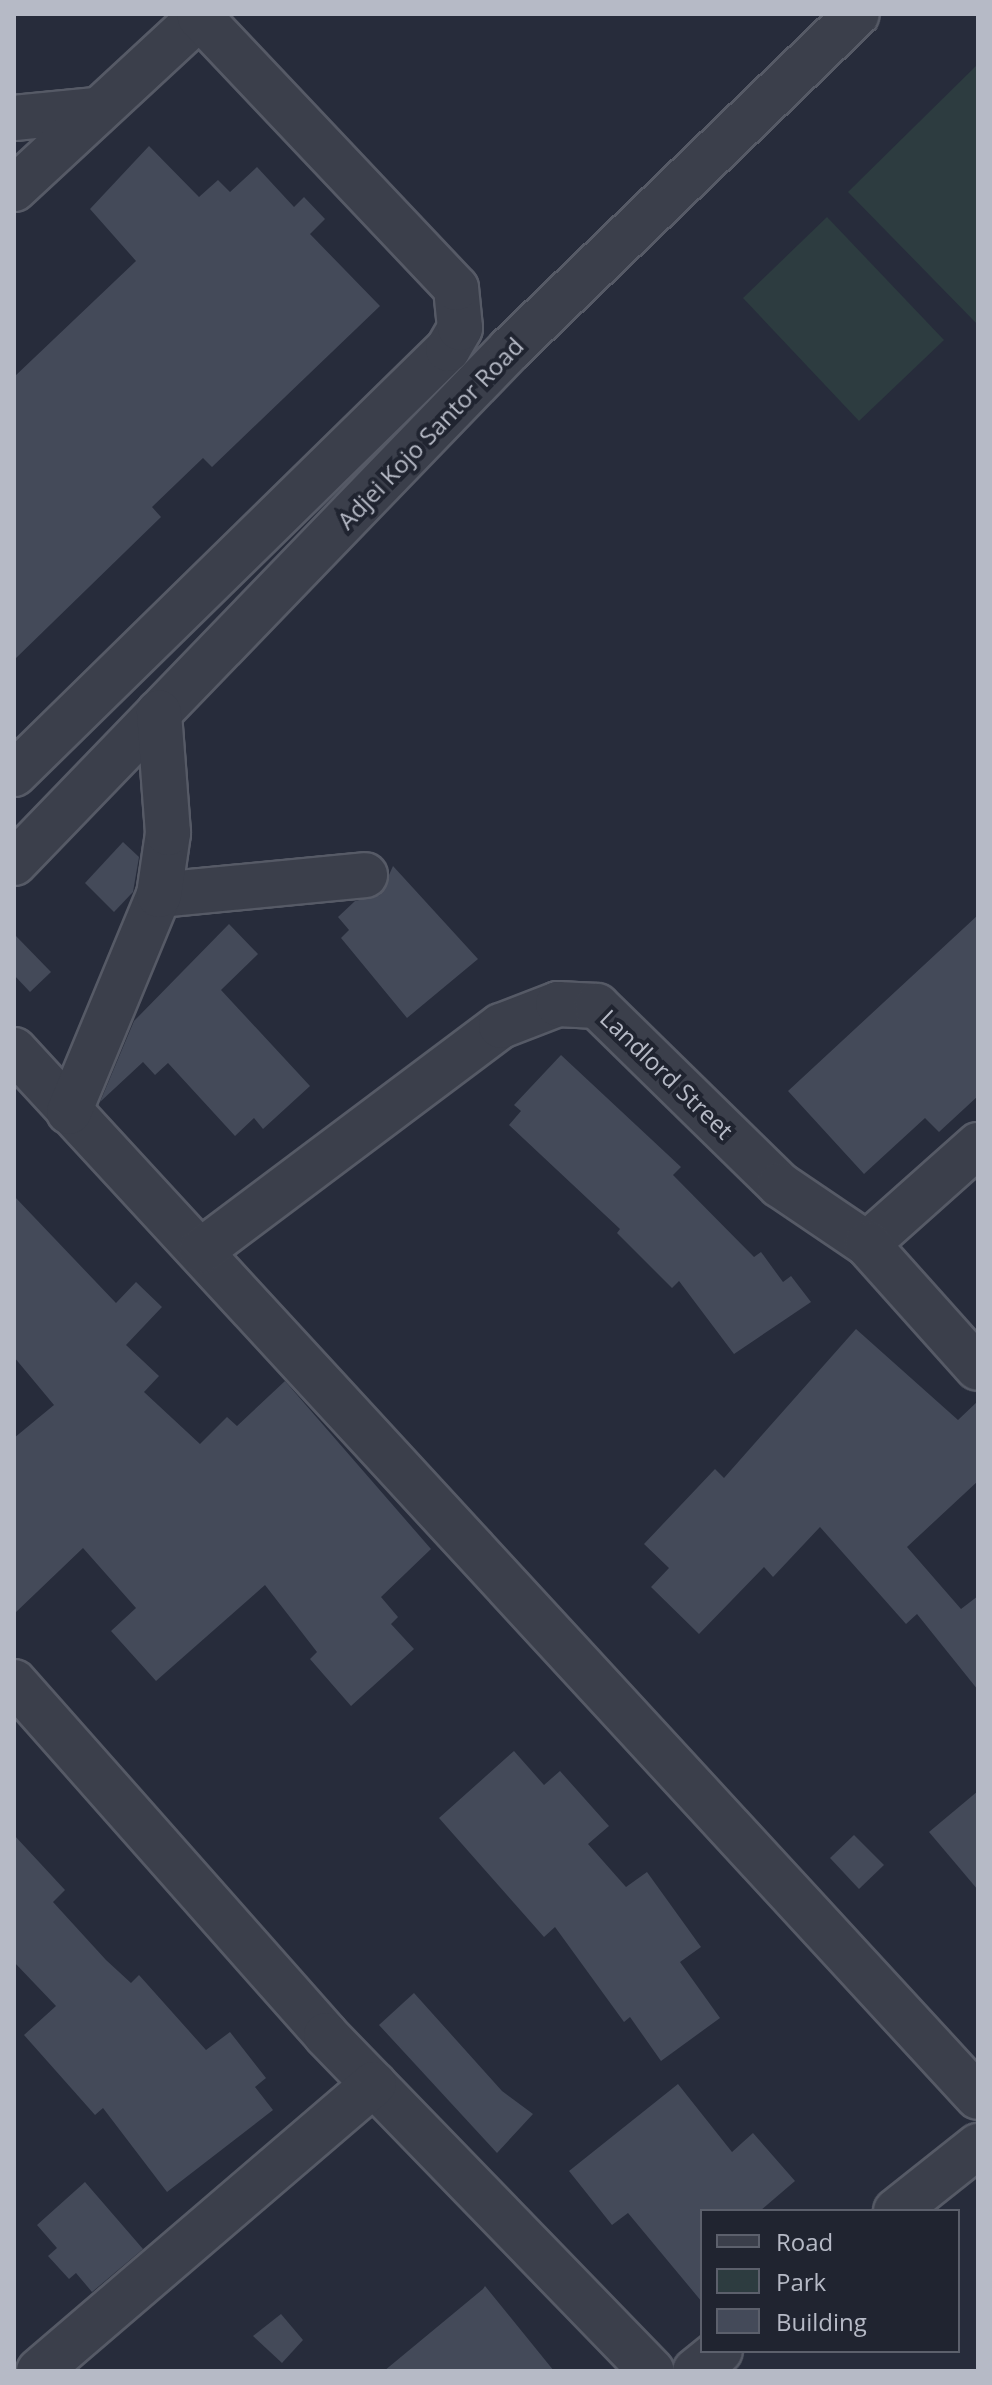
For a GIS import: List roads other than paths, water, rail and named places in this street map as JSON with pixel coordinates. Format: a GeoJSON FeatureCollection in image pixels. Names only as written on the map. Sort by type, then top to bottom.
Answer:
{"type":"FeatureCollection","features":[{"type":"Feature","properties":{"kind":"street","name":"Adjei Kojo Santor Road"},"geometry":{"type":"LineString","coordinates":[[14,863],[510,349],[857,14]]}},
{"type":"Feature","properties":{"kind":"street"},"geometry":{"type":"LineString","coordinates":[[14,189],[94,110],[201,16],[456,288],[460,328],[448,349],[14,774]]}},
{"type":"Feature","properties":{"kind":"street"},"geometry":{"type":"LineString","coordinates":[[14,118],[94,110]]}},
{"type":"Feature","properties":{"kind":"street"},"geometry":{"type":"LineString","coordinates":[[69,1112],[159,895],[168,833],[159,712]]}},
{"type":"Feature","properties":{"kind":"street"},"geometry":{"type":"LineString","coordinates":[[159,895],[365,875]]}},
{"type":"Feature","properties":{"kind":"street","name":"Landlord Street"},"geometry":{"type":"LineString","coordinates":[[201,1251],[501,1026],[558,1004],[597,1006],[780,1185],[867,1244],[978,1368]]}},
{"type":"Feature","properties":{"kind":"street"},"geometry":{"type":"LineString","coordinates":[[14,1050],[978,2097]]}},
{"type":"Feature","properties":{"kind":"street"},"geometry":{"type":"LineString","coordinates":[[867,1244],[978,1145]]}},
{"type":"Feature","properties":{"kind":"street"},"geometry":{"type":"LineString","coordinates":[[14,1682],[374,2084],[652,2371]]}},
{"type":"Feature","properties":{"kind":"street"},"geometry":{"type":"LineString","coordinates":[[39,2371],[374,2084]]}},
{"type":"Feature","properties":{"kind":"street"},"geometry":{"type":"LineString","coordinates":[[899,2209],[978,2146]]}},
{"type":"Feature","properties":{"kind":"street"},"geometry":{"type":"LineString","coordinates":[[695,2371],[718,2353]]}}]}
